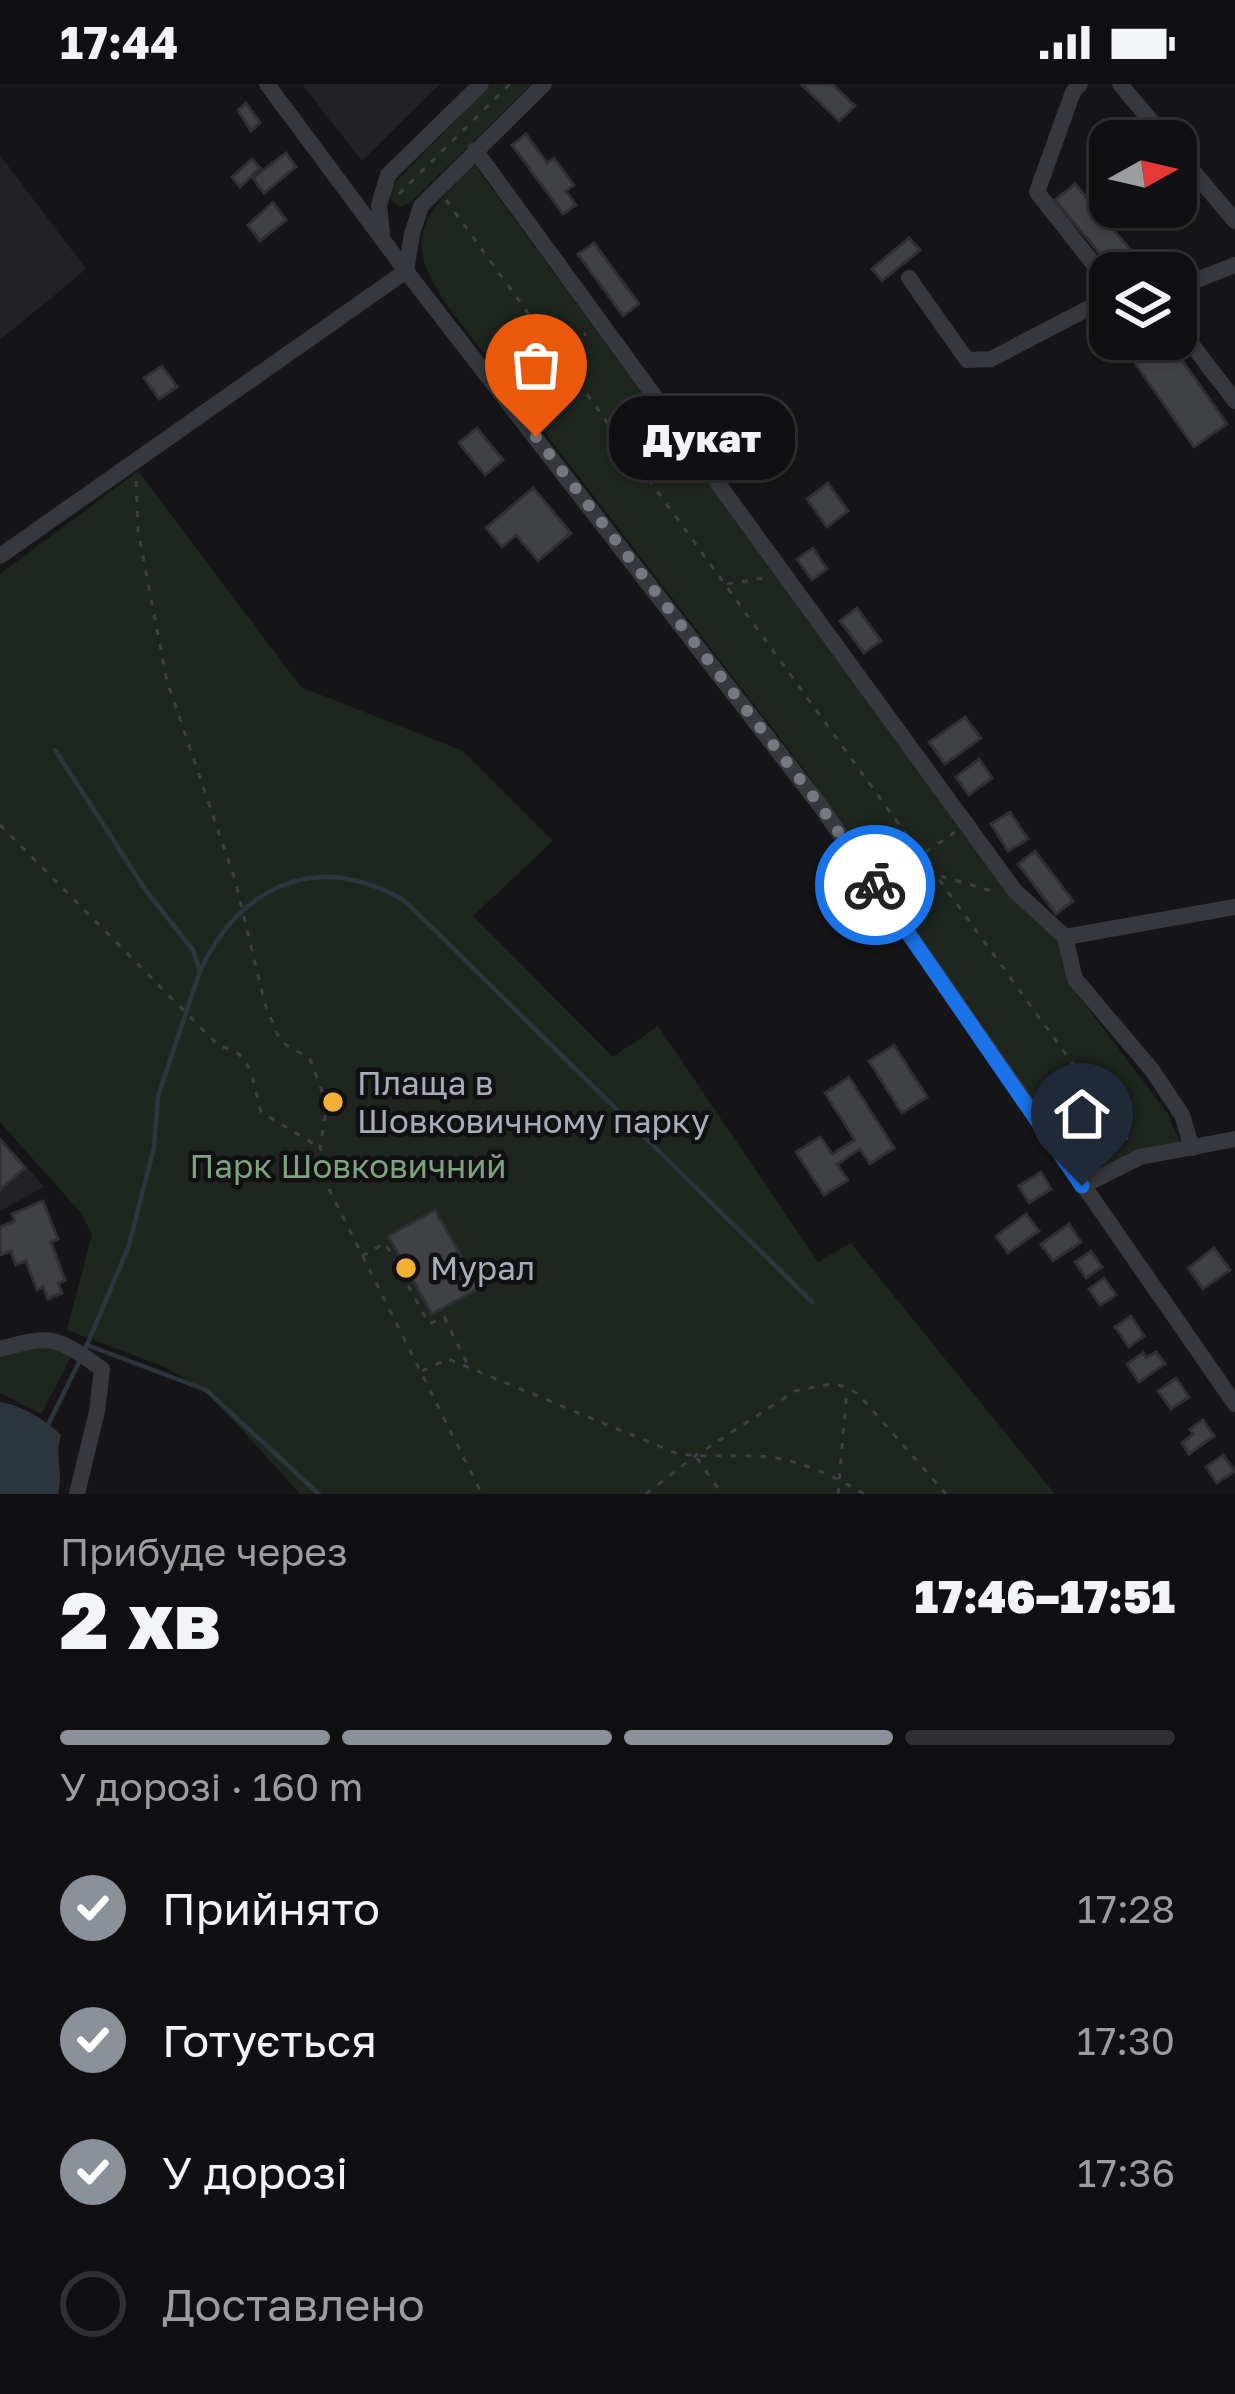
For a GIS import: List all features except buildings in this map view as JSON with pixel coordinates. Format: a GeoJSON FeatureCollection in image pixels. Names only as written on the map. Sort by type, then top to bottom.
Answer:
{"type":"FeatureCollection","features":[{"type":"Feature","properties":{"kind":"street"},"geometry":{"type":"LineString","coordinates":[[267,84],[819,804],[1234,1399]]}},
{"type":"Feature","properties":{"kind":"street"},"geometry":{"type":"LineString","coordinates":[[383,240],[379,205],[388,175],[481,84]]}},
{"type":"Feature","properties":{"kind":"street"},"geometry":{"type":"LineString","coordinates":[[0,556],[406,271],[421,206],[544,84]]}},
{"type":"Feature","properties":{"kind":"street"},"geometry":{"type":"LineString","coordinates":[[1081,84],[1072,92],[1036,192],[1089,259]]}},
{"type":"Feature","properties":{"kind":"street"},"geometry":{"type":"LineString","coordinates":[[1120,84],[1150,120]]}},
{"type":"Feature","properties":{"kind":"street"},"geometry":{"type":"LineString","coordinates":[[475,150],[1015,891],[1066,937],[1075,980],[1152,1070],[1182,1115],[1192,1148]]}},
{"type":"Feature","properties":{"kind":"street"},"geometry":{"type":"LineString","coordinates":[[1197,176],[1235,221]]}},
{"type":"Feature","properties":{"kind":"street"},"geometry":{"type":"LineString","coordinates":[[1197,280],[1235,265]]}},
{"type":"Feature","properties":{"kind":"street"},"geometry":{"type":"LineString","coordinates":[[909,278],[968,360],[991,358],[1089,308]]}},
{"type":"Feature","properties":{"kind":"street"},"geometry":{"type":"LineString","coordinates":[[1197,351],[1235,401]]}},
{"type":"Feature","properties":{"kind":"street"},"geometry":{"type":"LineString","coordinates":[[1066,937],[1235,907]]}},
{"type":"Feature","properties":{"kind":"street"},"geometry":{"type":"LineString","coordinates":[[1082,1186],[1140,1156],[1228,1141],[1235,1161]]}},
{"type":"Feature","properties":{"kind":"street"},"geometry":{"type":"LineString","coordinates":[[0,1349],[34,1339],[59,1340],[102,1369],[97,1411],[76,1494]]}},
{"type":"Feature","properties":{"kind":"path"},"geometry":{"type":"LineString","coordinates":[[398,196],[510,84]]}},
{"type":"Feature","properties":{"kind":"path"},"geometry":{"type":"LineString","coordinates":[[437,189],[1140,1156]]}},
{"type":"Feature","properties":{"kind":"path"},"geometry":{"type":"LineString","coordinates":[[478,363],[606,329]]}},
{"type":"Feature","properties":{"kind":"path"},"geometry":{"type":"LineString","coordinates":[[135,461],[138,531],[167,681],[235,880],[265,1004],[280,1041],[310,1059],[327,1105],[320,1147],[329,1189],[482,1494]]}},
{"type":"Feature","properties":{"kind":"path"},"geometry":{"type":"LineString","coordinates":[[725,584],[785,576]]}},
{"type":"Feature","properties":{"kind":"path"},"geometry":{"type":"LineString","coordinates":[[0,825],[220,1047],[234,1048],[245,1056],[261,1112],[320,1147]]}},
{"type":"Feature","properties":{"kind":"path"},"geometry":{"type":"LineString","coordinates":[[911,889],[927,851],[967,825]]}},
{"type":"Feature","properties":{"kind":"path"},"geometry":{"type":"LineString","coordinates":[[922,868],[996,892],[1015,891]]}},
{"type":"Feature","properties":{"kind":"path"},"geometry":{"type":"LineString","coordinates":[[361,1256],[385,1244],[429,1324],[444,1317],[469,1367]]}},
{"type":"Feature","properties":{"kind":"path"},"geometry":{"type":"LineString","coordinates":[[422,1371],[448,1359],[678,1454],[795,1461],[864,1494]]}},
{"type":"Feature","properties":{"kind":"path"},"geometry":{"type":"LineString","coordinates":[[646,1494],[795,1391],[831,1384],[847,1387],[946,1494]]}},
{"type":"Feature","properties":{"kind":"path"},"geometry":{"type":"LineString","coordinates":[[838,1494],[847,1387]]}},
{"type":"Feature","properties":{"kind":"path"},"geometry":{"type":"LineString","coordinates":[[695,1456],[722,1494]]}},
{"type":"Feature","properties":{"kind":"shaded area"},"geometry":{"type":"Polygon","coordinates":[[[302,84],[440,84],[362,161],[302,84]]]}},
{"type":"Feature","properties":{"kind":"shaded area"},"geometry":{"type":"Polygon","coordinates":[[[0,155],[86,269],[0,340],[0,155]]]}},
{"type":"Feature","properties":{"kind":"shaded area"},"geometry":{"type":"Polygon","coordinates":[[[0,1136],[44,1187],[0,1211],[0,1136]]]}},
{"type":"Feature","properties":{"kind":"shaded area"},"geometry":{"type":"Polygon","coordinates":[[[0,1402],[33,1414],[61,1435],[58,1494],[0,1494],[0,1402]]]}},
{"type":"Feature","properties":{"kind":"green space"},"geometry":{"type":"Polygon","coordinates":[[[491,84],[532,84],[410,203],[400,207],[388,197],[390,188],[491,84]]]}},
{"type":"Feature","properties":{"kind":"green space"},"geometry":{"type":"Polygon","coordinates":[[[474,164],[1009,894],[1057,940],[1064,951],[1069,983],[1168,1114],[1183,1150],[1086,1169],[1072,1156],[806,772],[449,308],[425,264],[423,231],[441,200],[474,164]]]}},
{"type":"Feature","properties":{"kind":"green space","name":"Парк Шовковичний"},"geometry":{"type":"Polygon","coordinates":[[[138,471],[301,687],[463,751],[553,841],[473,916],[613,1057],[658,1026],[818,1262],[851,1243],[1055,1494],[300,1494],[206,1390],[162,1366],[67,1330],[92,1234],[80,1212],[0,1122],[0,574],[138,471]]]}},
{"type":"Feature","properties":{"kind":"green space"},"geometry":{"type":"Polygon","coordinates":[[[50,1344],[71,1357],[41,1414],[0,1393],[0,1356],[50,1344]]]}},
{"type":"Feature","properties":{"kind":"waterway"},"geometry":{"type":"LineString","coordinates":[[55,750],[147,892],[193,950],[200,971],[158,1096],[154,1148],[128,1248],[84,1352]]}},
{"type":"Feature","properties":{"kind":"waterway"},"geometry":{"type":"LineString","coordinates":[[200,971],[237,916],[286,884],[343,878],[405,901],[812,1302]]}},
{"type":"Feature","properties":{"kind":"waterway"},"geometry":{"type":"LineString","coordinates":[[87,1345],[206,1390],[319,1494]]}},
{"type":"Feature","properties":{"kind":"waterway"},"geometry":{"type":"LineString","coordinates":[[49,1423],[79,1362]]}},
{"type":"Feature","properties":{"kind":"way so far"},"geometry":{"type":"LineString","coordinates":[[536,437],[819,804],[875,885]]}},
{"type":"Feature","properties":{"kind":"place","name":"Дукат"},"geometry":{"type":"Point","coordinates":[536,437]}},
{"type":"Feature","properties":{"kind":"place","name":"Плаща в Шовковичному парку"},"geometry":{"type":"Point","coordinates":[333,1102]}},
{"type":"Feature","properties":{"kind":"place","name":"Мурал"},"geometry":{"type":"Point","coordinates":[406,1268]}},
{"type":"Feature","properties":{"kind":"route"},"geometry":{"type":"LineString","coordinates":[[875,885],[1082,1186]]}}]}
